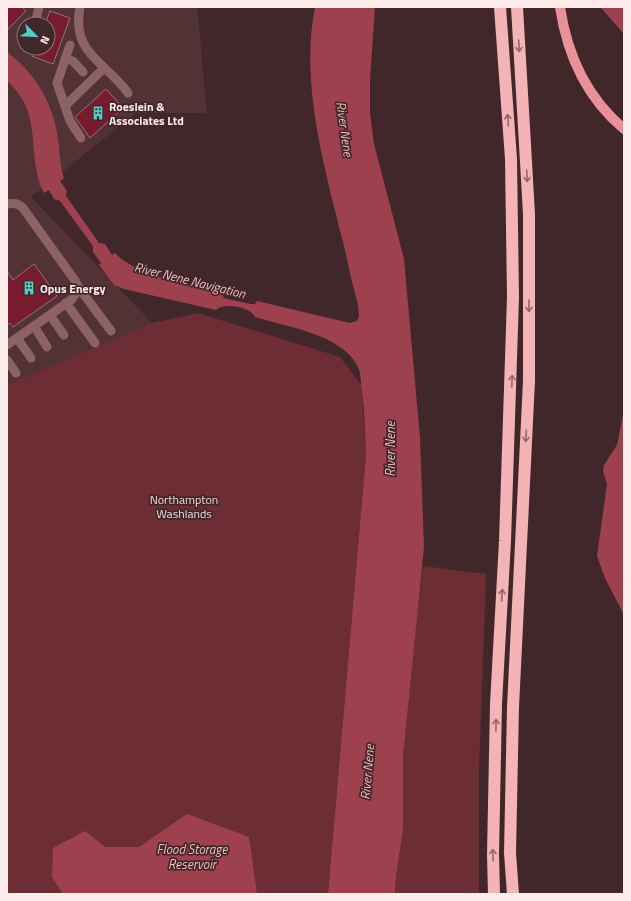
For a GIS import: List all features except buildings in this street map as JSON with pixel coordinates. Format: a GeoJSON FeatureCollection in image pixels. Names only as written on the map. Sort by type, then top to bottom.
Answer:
{"type":"FeatureCollection","features":[{"type":"Feature","properties":{"kind":"highway"},"geometry":{"type":"LineString","coordinates":[[494,894],[493,855],[496,704],[506,518],[513,297],[511,159],[500,7]]}},
{"type":"Feature","properties":{"kind":"highway"},"geometry":{"type":"LineString","coordinates":[[513,894],[510,853],[513,707],[529,381],[529,214],[517,7]]}},
{"type":"Feature","properties":{"kind":"main road"},"geometry":{"type":"LineString","coordinates":[[560,7],[566,37],[576,65],[599,103],[624,129]]}},
{"type":"Feature","properties":{"kind":"street"},"geometry":{"type":"LineString","coordinates":[[80,7],[78,21],[79,36],[87,50],[120,82],[128,93]]}},
{"type":"Feature","properties":{"kind":"street"},"geometry":{"type":"LineString","coordinates":[[70,45],[57,83],[70,121],[81,138]]}},
{"type":"Feature","properties":{"kind":"street"},"geometry":{"type":"LineString","coordinates":[[65,59],[73,61],[83,72]]}},
{"type":"Feature","properties":{"kind":"street"},"geometry":{"type":"LineString","coordinates":[[65,106],[104,68]]}},
{"type":"Feature","properties":{"kind":"street"},"geometry":{"type":"LineString","coordinates":[[7,204],[20,204],[111,331]]}},
{"type":"Feature","properties":{"kind":"street"},"geometry":{"type":"LineString","coordinates":[[7,345],[77,294],[77,285]]}},
{"type":"Feature","properties":{"kind":"street"},"geometry":{"type":"LineString","coordinates":[[66,303],[95,343]]}},
{"type":"Feature","properties":{"kind":"street"},"geometry":{"type":"LineString","coordinates":[[50,315],[64,335]]}},
{"type":"Feature","properties":{"kind":"street"},"geometry":{"type":"LineString","coordinates":[[34,326],[48,347]]}},
{"type":"Feature","properties":{"kind":"street"},"geometry":{"type":"LineString","coordinates":[[17,338],[31,358]]}},
{"type":"Feature","properties":{"kind":"street"},"geometry":{"type":"LineString","coordinates":[[7,360],[16,373]]}},
{"type":"Feature","properties":{"kind":"shaded area"},"geometry":{"type":"Polygon","coordinates":[[[7,7],[197,7],[207,113],[136,113],[31,197],[152,323],[7,385],[7,7]]]}},
{"type":"Feature","properties":{"kind":"green space","name":"Northampton Washlands"},"geometry":{"type":"Polygon","coordinates":[[[198,313],[340,357],[362,386],[366,455],[328,894],[7,894],[7,385],[152,323],[198,313]]]}},
{"type":"Feature","properties":{"kind":"green space"},"geometry":{"type":"Polygon","coordinates":[[[423,566],[486,574],[479,771],[479,894],[395,894],[403,829],[403,757],[423,566]]]}},
{"type":"Feature","properties":{"kind":"water","name":"River Nene"},"geometry":{"type":"Polygon","coordinates":[[[315,7],[375,7],[370,79],[370,113],[374,144],[404,259],[420,438],[424,547],[403,757],[403,829],[395,894],[328,894],[366,455],[365,420],[358,367],[350,356],[340,347],[327,339],[312,333],[255,317],[243,308],[225,306],[216,310],[124,289],[114,285],[99,265],[101,263],[93,252],[93,246],[60,201],[54,199],[49,190],[44,193],[36,164],[33,135],[26,107],[19,94],[7,81],[7,51],[28,71],[48,104],[57,133],[61,167],[64,178],[60,181],[67,191],[66,196],[99,243],[105,244],[112,255],[115,253],[125,261],[150,274],[221,292],[224,298],[250,304],[255,304],[257,301],[350,323],[357,321],[359,316],[358,304],[328,182],[316,124],[312,94],[310,65],[311,36],[315,7]]]}},
{"type":"Feature","properties":{"kind":"water"},"geometry":{"type":"Polygon","coordinates":[[[599,7],[624,7],[624,34],[602,9],[599,7]]]}},
{"type":"Feature","properties":{"kind":"water"},"geometry":{"type":"Polygon","coordinates":[[[624,410],[624,615],[605,578],[597,556],[607,484],[603,471],[604,465],[617,445],[624,410]]]}},
{"type":"Feature","properties":{"kind":"water","name":"Flood Storage Reservoir"},"geometry":{"type":"Polygon","coordinates":[[[187,814],[249,837],[257,894],[63,894],[52,877],[53,848],[85,831],[105,847],[139,847],[187,814]]]}},
{"type":"Feature","properties":{"kind":"place","name":"Roeslein & Associates Ltd"},"geometry":{"type":"Point","coordinates":[98,113]}},
{"type":"Feature","properties":{"kind":"place","name":"Opus Energy"},"geometry":{"type":"Point","coordinates":[29,288]}},
{"type":"Feature","properties":{"kind":"water label","name":"River Nene Navigation"},"geometry":{"type":"Point","coordinates":[190,280]}}]}
